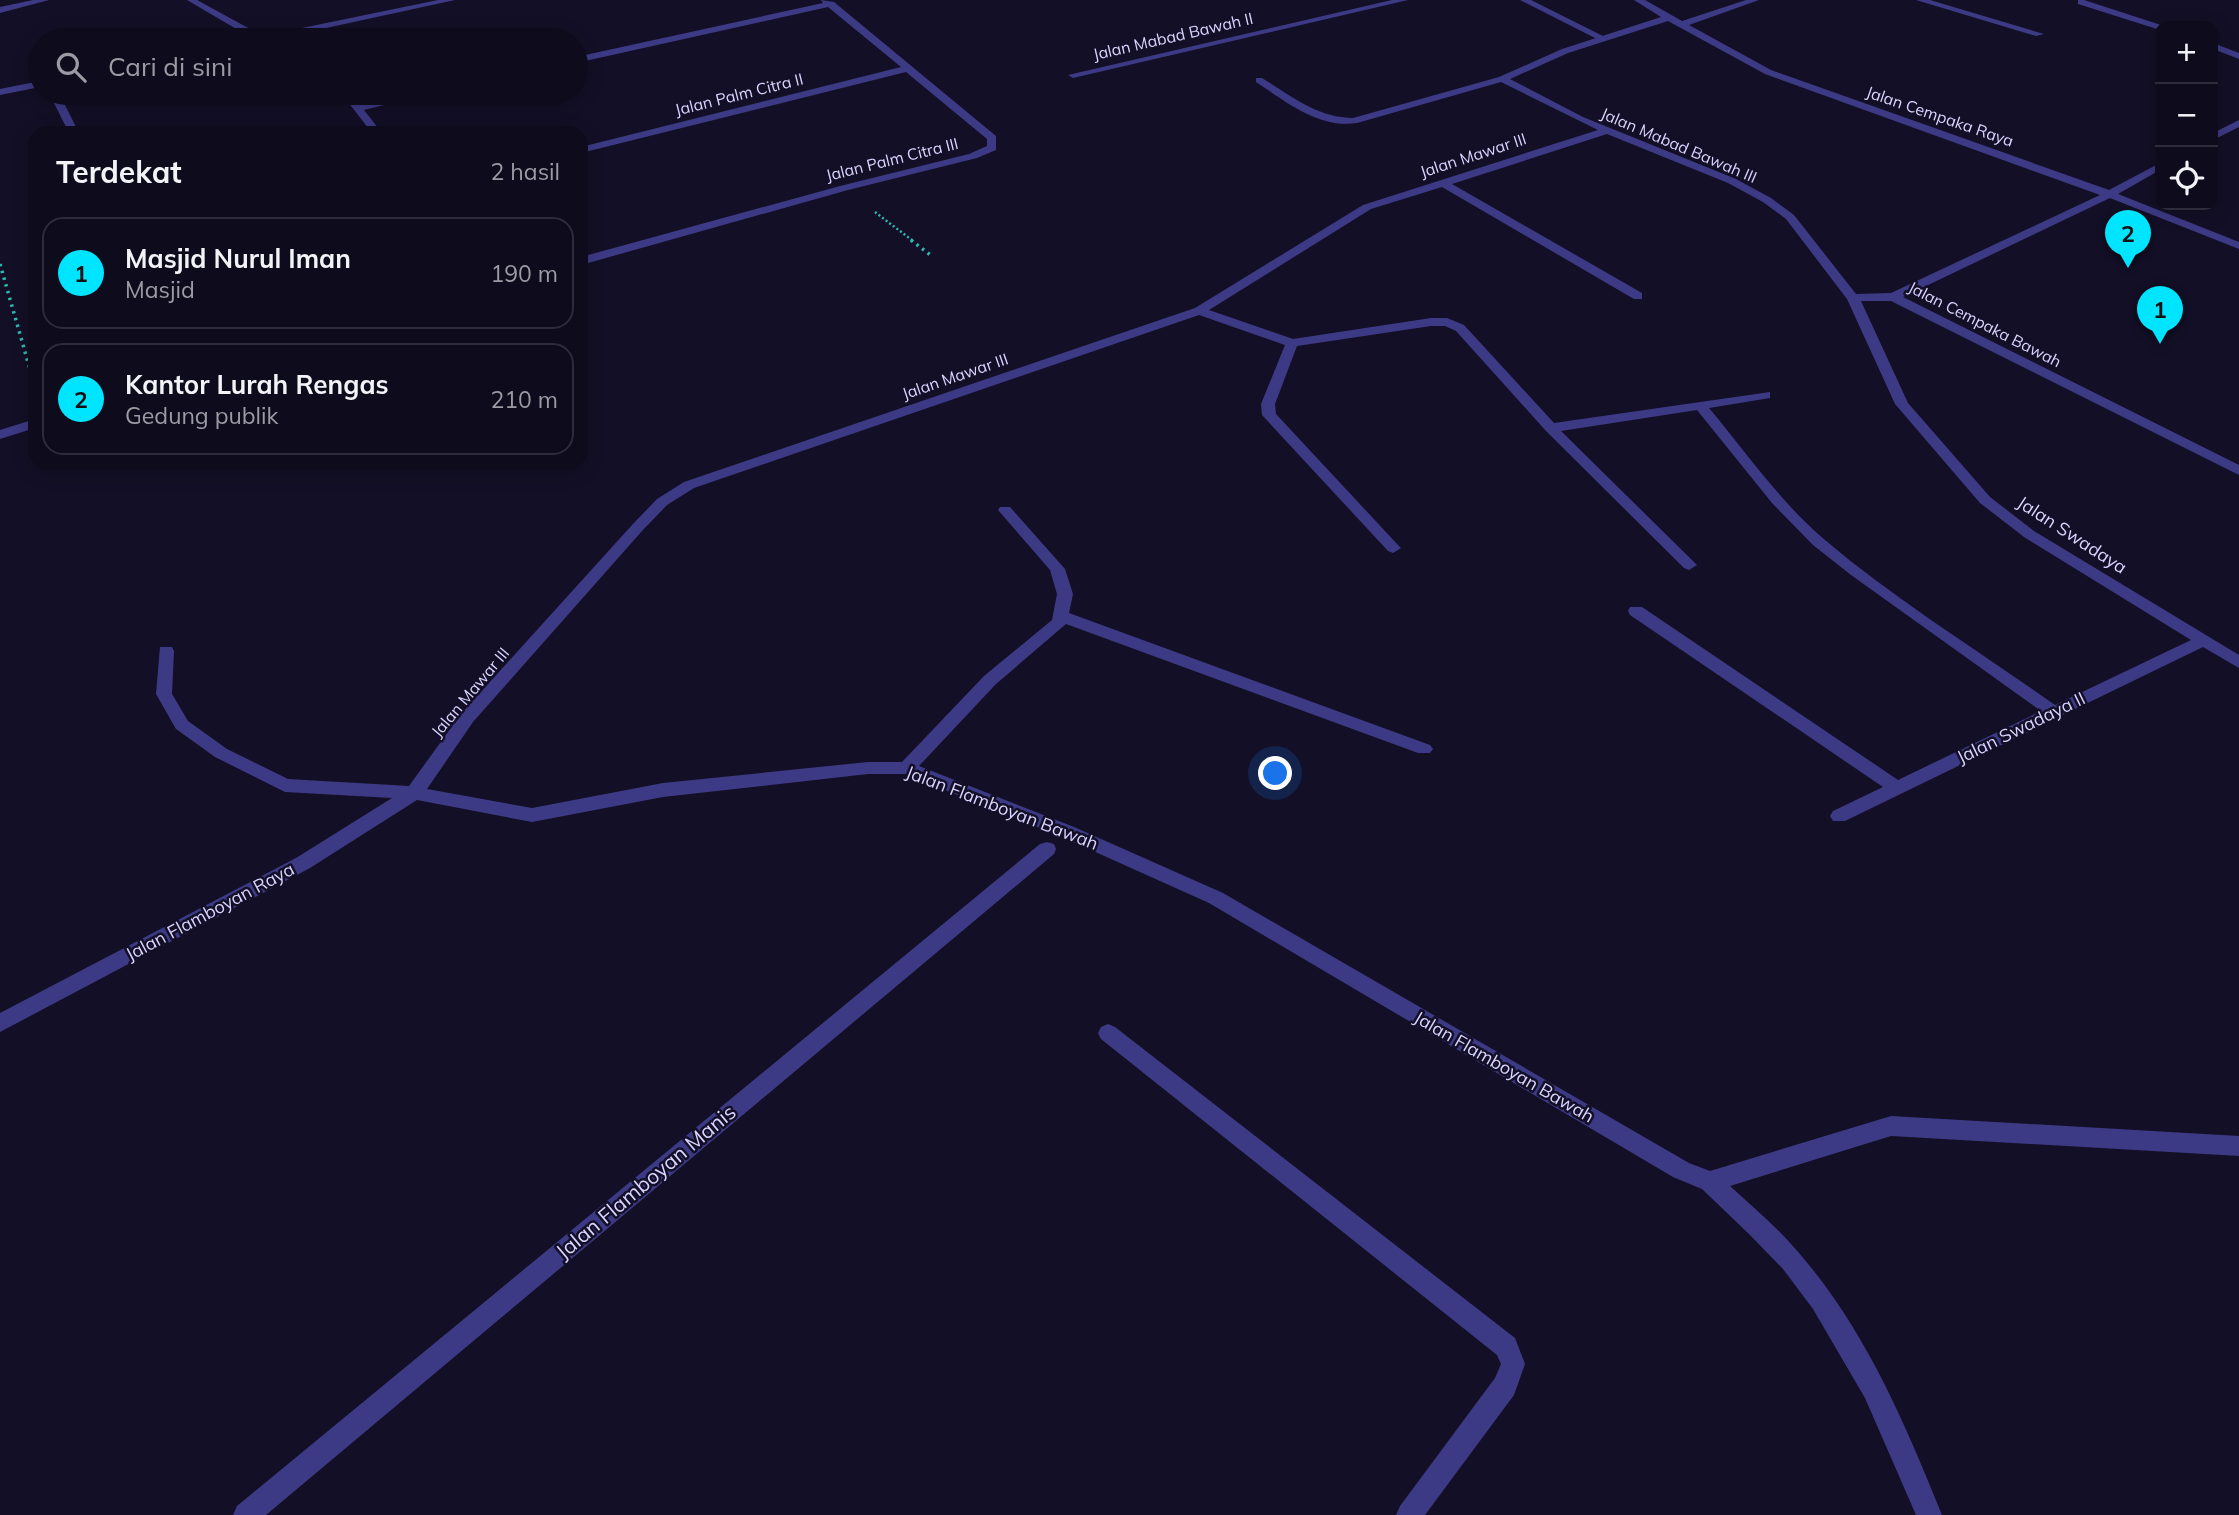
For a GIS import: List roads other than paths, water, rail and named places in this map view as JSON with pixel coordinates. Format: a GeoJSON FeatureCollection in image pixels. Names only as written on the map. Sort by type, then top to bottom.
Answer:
{"type":"FeatureCollection","features":[{"type":"Feature","properties":{"kind":"street"},"geometry":{"type":"LineString","coordinates":[[0,10],[46,0]]}},
{"type":"Feature","properties":{"kind":"street"},"geometry":{"type":"LineString","coordinates":[[191,0],[240,28]]}},
{"type":"Feature","properties":{"kind":"street"},"geometry":{"type":"LineString","coordinates":[[336,28],[451,0]]}},
{"type":"Feature","properties":{"kind":"street"},"geometry":{"type":"LineString","coordinates":[[1342,0],[1355,10]]}},
{"type":"Feature","properties":{"kind":"street","name":"Jalan Mabad Bawah II"},"geometry":{"type":"LineString","coordinates":[[1073,75],[1404,0]]}},
{"type":"Feature","properties":{"kind":"street"},"geometry":{"type":"LineString","coordinates":[[1524,0],[1602,38]]}},
{"type":"Feature","properties":{"kind":"street","name":"Jalan Cempaka Raya"},"geometry":{"type":"LineString","coordinates":[[1638,0],[1683,24],[1721,50],[1768,72],[2110,194],[2239,246]]}},
{"type":"Feature","properties":{"kind":"street"},"geometry":{"type":"LineString","coordinates":[[1683,24],[1755,0]]}},
{"type":"Feature","properties":{"kind":"street"},"geometry":{"type":"LineString","coordinates":[[1920,0],[2039,34]]}},
{"type":"Feature","properties":{"kind":"street"},"geometry":{"type":"LineString","coordinates":[[588,57],[828,2]]}},
{"type":"Feature","properties":{"kind":"street","name":"Jalan Palm Citra III"},"geometry":{"type":"LineString","coordinates":[[588,259],[844,188],[974,156],[992,148],[992,138],[905,69],[828,2]]}},
{"type":"Feature","properties":{"kind":"street"},"geometry":{"type":"LineString","coordinates":[[2081,2],[2155,25]]}},
{"type":"Feature","properties":{"kind":"street"},"geometry":{"type":"LineString","coordinates":[[1259,80],[1318,114],[1332,120],[1353,121],[1502,79],[1602,38],[1670,17]]}},
{"type":"Feature","properties":{"kind":"street"},"geometry":{"type":"LineString","coordinates":[[2218,48],[2239,56]]}},
{"type":"Feature","properties":{"kind":"street","name":"Jalan Palm Citra II"},"geometry":{"type":"LineString","coordinates":[[588,148],[905,69]]}},
{"type":"Feature","properties":{"kind":"street","name":"Jalan Mabad Bawah III"},"geometry":{"type":"LineString","coordinates":[[1502,79],[1606,131],[1732,181],[1767,200],[1790,217],[1853,298]]}},
{"type":"Feature","properties":{"kind":"street"},"geometry":{"type":"LineString","coordinates":[[0,92],[28,86]]}},
{"type":"Feature","properties":{"kind":"street"},"geometry":{"type":"LineString","coordinates":[[60,105],[70,126]]}},
{"type":"Feature","properties":{"kind":"street"},"geometry":{"type":"LineString","coordinates":[[355,105],[371,126]]}},
{"type":"Feature","properties":{"kind":"street"},"geometry":{"type":"LineString","coordinates":[[357,108],[371,105]]}},
{"type":"Feature","properties":{"kind":"street"},"geometry":{"type":"LineString","coordinates":[[2218,134],[2239,123]]}},
{"type":"Feature","properties":{"kind":"street","name":"Jalan Mawar III"},"geometry":{"type":"LineString","coordinates":[[414,793],[467,718],[637,528],[662,502],[689,485],[1199,311],[1367,207],[1606,131]]}},
{"type":"Feature","properties":{"kind":"street","name":"Jalan Cempaka Bawah"},"geometry":{"type":"LineString","coordinates":[[1893,297],[2110,194],[2155,169]]}},
{"type":"Feature","properties":{"kind":"street"},"geometry":{"type":"LineString","coordinates":[[1443,183],[1638,296]]}},
{"type":"Feature","properties":{"kind":"street"},"geometry":{"type":"LineString","coordinates":[[1853,298],[1893,297]]}},
{"type":"Feature","properties":{"kind":"street","name":"Jalan Cempaka Bawah"},"geometry":{"type":"LineString","coordinates":[[1893,297],[2239,471]]}},
{"type":"Feature","properties":{"kind":"street","name":"Jalan Swadaya"},"geometry":{"type":"LineString","coordinates":[[1853,298],[1902,404],[1985,500],[2029,534],[2239,662]]}},
{"type":"Feature","properties":{"kind":"street"},"geometry":{"type":"LineString","coordinates":[[1199,311],[1292,344],[1431,322],[1447,322],[1460,328],[1551,428],[1689,565]]}},
{"type":"Feature","properties":{"kind":"street"},"geometry":{"type":"LineString","coordinates":[[1292,344],[1268,404],[1269,415],[1393,548]]}},
{"type":"Feature","properties":{"kind":"street"},"geometry":{"type":"LineString","coordinates":[[1551,428],[1765,395]]}},
{"type":"Feature","properties":{"kind":"street"},"geometry":{"type":"LineString","coordinates":[[1700,405],[1777,500],[1818,542],[1856,572],[2054,712]]}},
{"type":"Feature","properties":{"kind":"street"},"geometry":{"type":"LineString","coordinates":[[0,435],[28,425]]}},
{"type":"Feature","properties":{"kind":"street"},"geometry":{"type":"LineString","coordinates":[[906,768],[990,680],[1059,622],[1065,594],[1057,569],[1004,510]]}},
{"type":"Feature","properties":{"kind":"street"},"geometry":{"type":"LineString","coordinates":[[1636,611],[1897,788]]}},
{"type":"Feature","properties":{"kind":"street"},"geometry":{"type":"LineString","coordinates":[[1060,616],[1424,749]]}},
{"type":"Feature","properties":{"kind":"street","name":"Jalan Swadaya II"},"geometry":{"type":"LineString","coordinates":[[1839,816],[2204,640]]}},
{"type":"Feature","properties":{"kind":"street","name":"Jalan Flamboyan Bawah"},"geometry":{"type":"LineString","coordinates":[[166,651],[164,694],[182,725],[221,753],[285,786],[414,793],[532,815],[663,790],[868,768],[906,768],[1068,832],[1216,898],[1681,1170],[1710,1182],[1775,1243],[1801,1272],[1849,1340],[1909,1463],[1929,1515]]}},
{"type":"Feature","properties":{"kind":"street","name":"Jalan Flamboyan Raya"},"geometry":{"type":"LineString","coordinates":[[0,1023],[303,863],[414,793]]}},
{"type":"Feature","properties":{"kind":"street","name":"Jalan Flamboyan Manis"},"geometry":{"type":"LineString","coordinates":[[246,1515],[1047,849]]}},
{"type":"Feature","properties":{"kind":"street"},"geometry":{"type":"LineString","coordinates":[[1108,1033],[1506,1347],[1513,1364],[1505,1386],[1409,1515]]}},
{"type":"Feature","properties":{"kind":"street"},"geometry":{"type":"LineString","coordinates":[[1710,1182],[1891,1126],[2239,1146]]}},
{"type":"Feature","properties":{"kind":"place","name":"Kantor Lurah Rengas"},"geometry":{"type":"Point","coordinates":[2128,268]}},
{"type":"Feature","properties":{"kind":"place","name":"Masjid Nurul Iman"},"geometry":{"type":"Point","coordinates":[2160,344]}}]}
